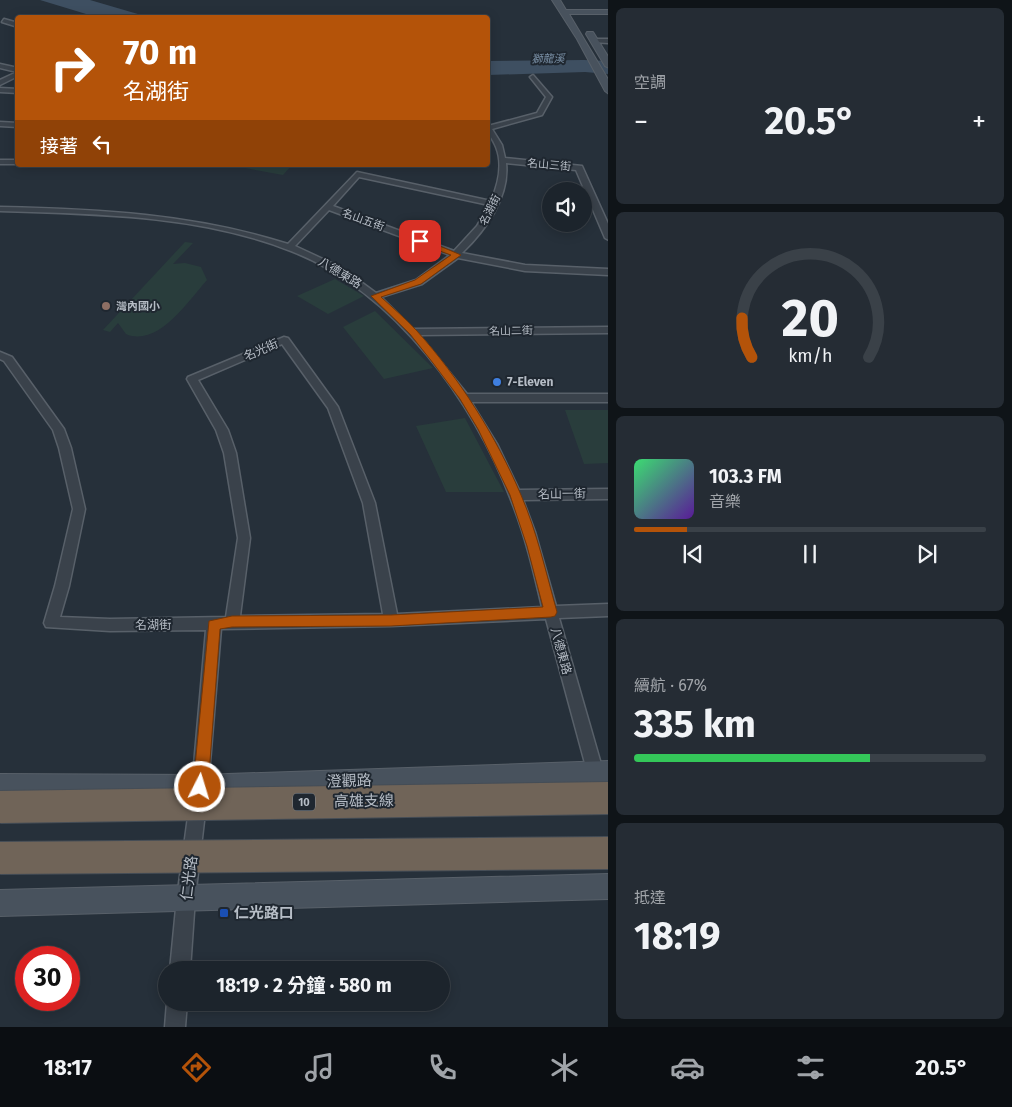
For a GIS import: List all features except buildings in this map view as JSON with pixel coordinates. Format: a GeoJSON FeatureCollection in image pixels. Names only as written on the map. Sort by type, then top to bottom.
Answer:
{"type":"FeatureCollection","features":[{"type":"Feature","properties":{"kind":"highway","name":"高雄支線"},"geometry":{"type":"LineString","coordinates":[[0,807],[608,798]]}},
{"type":"Feature","properties":{"kind":"highway"},"geometry":{"type":"LineString","coordinates":[[0,858],[608,853]]}},
{"type":"Feature","properties":{"kind":"street"},"geometry":{"type":"LineString","coordinates":[[556,0],[581,39],[608,90]]}},
{"type":"Feature","properties":{"kind":"street"},"geometry":{"type":"LineString","coordinates":[[570,4],[606,62]]}},
{"type":"Feature","properties":{"kind":"street"},"geometry":{"type":"LineString","coordinates":[[564,12],[608,12]]}},
{"type":"Feature","properties":{"kind":"street"},"geometry":{"type":"LineString","coordinates":[[4,21],[15,24]]}},
{"type":"Feature","properties":{"kind":"street"},"geometry":{"type":"LineString","coordinates":[[594,41],[608,41]]}},
{"type":"Feature","properties":{"kind":"street"},"geometry":{"type":"LineString","coordinates":[[0,66],[15,71]]}},
{"type":"Feature","properties":{"kind":"street"},"geometry":{"type":"LineString","coordinates":[[0,83],[15,74]]}},
{"type":"Feature","properties":{"kind":"street"},"geometry":{"type":"LineString","coordinates":[[490,127],[540,114],[549,97],[533,77]]}},
{"type":"Feature","properties":{"kind":"street"},"geometry":{"type":"LineString","coordinates":[[0,90],[15,91]]}},
{"type":"Feature","properties":{"kind":"street"},"geometry":{"type":"LineString","coordinates":[[0,124],[15,126]]}},
{"type":"Feature","properties":{"kind":"street","name":"名湖街"},"geometry":{"type":"LineString","coordinates":[[375,296],[418,282],[457,255],[480,229],[500,193],[503,160],[501,148],[490,131]]}},
{"type":"Feature","properties":{"kind":"street","name":"名山三街"},"geometry":{"type":"LineString","coordinates":[[503,160],[579,168],[608,238]]}},
{"type":"Feature","properties":{"kind":"street"},"geometry":{"type":"LineString","coordinates":[[0,162],[15,162]]}},
{"type":"Feature","properties":{"kind":"street","name":"名山五街"},"geometry":{"type":"LineString","coordinates":[[365,167],[328,207],[457,255]]}},
{"type":"Feature","properties":{"kind":"street"},"geometry":{"type":"LineString","coordinates":[[357,174],[494,204]]}},
{"type":"Feature","properties":{"kind":"street"},"geometry":{"type":"LineString","coordinates":[[290,247],[328,207]]}},
{"type":"Feature","properties":{"kind":"street","name":"八德東路"},"geometry":{"type":"LineString","coordinates":[[0,208],[114,213],[221,229],[290,247],[331,266],[375,296],[413,332],[464,398],[483,429],[516,495],[602,772],[608,815]]}},
{"type":"Feature","properties":{"kind":"street"},"geometry":{"type":"LineString","coordinates":[[457,255],[525,268],[608,272]]}},
{"type":"Feature","properties":{"kind":"street","name":"名山二街"},"geometry":{"type":"LineString","coordinates":[[413,332],[608,330]]}},
{"type":"Feature","properties":{"kind":"street","name":"名光街"},"geometry":{"type":"LineString","coordinates":[[232,622],[244,538],[230,453],[222,430],[192,379],[284,340],[333,407],[369,503],[391,620]]}},
{"type":"Feature","properties":{"kind":"street","name":"名湖街"},"geometry":{"type":"LineString","coordinates":[[0,355],[8,359],[58,428],[65,448],[79,509],[62,586],[51,623],[110,625],[214,624],[232,622],[391,620],[551,612]]}},
{"type":"Feature","properties":{"kind":"street"},"geometry":{"type":"LineString","coordinates":[[464,398],[608,398]]}},
{"type":"Feature","properties":{"kind":"street","name":"名山一街"},"geometry":{"type":"LineString","coordinates":[[516,495],[608,494]]}},
{"type":"Feature","properties":{"kind":"street"},"geometry":{"type":"LineString","coordinates":[[551,612],[608,610]]}},
{"type":"Feature","properties":{"kind":"street","name":"仁光路"},"geometry":{"type":"LineString","coordinates":[[181,961],[186,898],[200,787],[214,624]]}},
{"type":"Feature","properties":{"kind":"street","name":"澄觀路"},"geometry":{"type":"LineString","coordinates":[[0,785],[200,787],[602,772]]}},
{"type":"Feature","properties":{"kind":"street"},"geometry":{"type":"LineString","coordinates":[[0,903],[608,886]]}},
{"type":"Feature","properties":{"kind":"street"},"geometry":{"type":"LineString","coordinates":[[175,1027],[176,1011]]}},
{"type":"Feature","properties":{"kind":"green space"},"geometry":{"type":"Polygon","coordinates":[[[240,167],[290,167],[283,175],[240,167]]]}},
{"type":"Feature","properties":{"kind":"green space"},"geometry":{"type":"Polygon","coordinates":[[[185,242],[193,243],[173,264],[185,263],[201,267],[207,280],[182,310],[172,320],[150,334],[138,337],[126,334],[118,323],[110,332],[103,330],[185,242]]]}},
{"type":"Feature","properties":{"kind":"green space"},"geometry":{"type":"Polygon","coordinates":[[[335,279],[364,296],[328,314],[297,296],[335,279]]]}},
{"type":"Feature","properties":{"kind":"green space"},"geometry":{"type":"Polygon","coordinates":[[[375,311],[433,368],[384,379],[343,327],[375,311]]]}},
{"type":"Feature","properties":{"kind":"green space"},"geometry":{"type":"Polygon","coordinates":[[[565,410],[608,410],[608,463],[584,464],[565,410]]]}},
{"type":"Feature","properties":{"kind":"green space"},"geometry":{"type":"Polygon","coordinates":[[[465,418],[504,492],[446,492],[416,426],[465,418]]]}},
{"type":"Feature","properties":{"kind":"water"},"geometry":{"type":"Polygon","coordinates":[[[40,0],[90,0],[141,15],[89,15],[40,0]]]}},
{"type":"Feature","properties":{"kind":"water","name":"獅龍溪"},"geometry":{"type":"Polygon","coordinates":[[[490,61],[608,61],[608,74],[585,72],[490,75],[490,61]]]}},
{"type":"Feature","properties":{"kind":"place","name":"灣內國小"},"geometry":{"type":"Point","coordinates":[106,306]}},
{"type":"Feature","properties":{"kind":"place","name":"7-Eleven"},"geometry":{"type":"Point","coordinates":[497,382]}},
{"type":"Feature","properties":{"kind":"place","name":"仁光路口"},"geometry":{"type":"Point","coordinates":[224,913]}},
{"type":"Feature","properties":{"kind":"route"},"geometry":{"type":"LineString","coordinates":[[200,787],[214,624],[232,622],[391,620],[551,612],[533,546],[516,495],[483,429],[464,398],[437,361],[413,332],[375,296],[418,282],[457,255],[420,241]]}}]}
